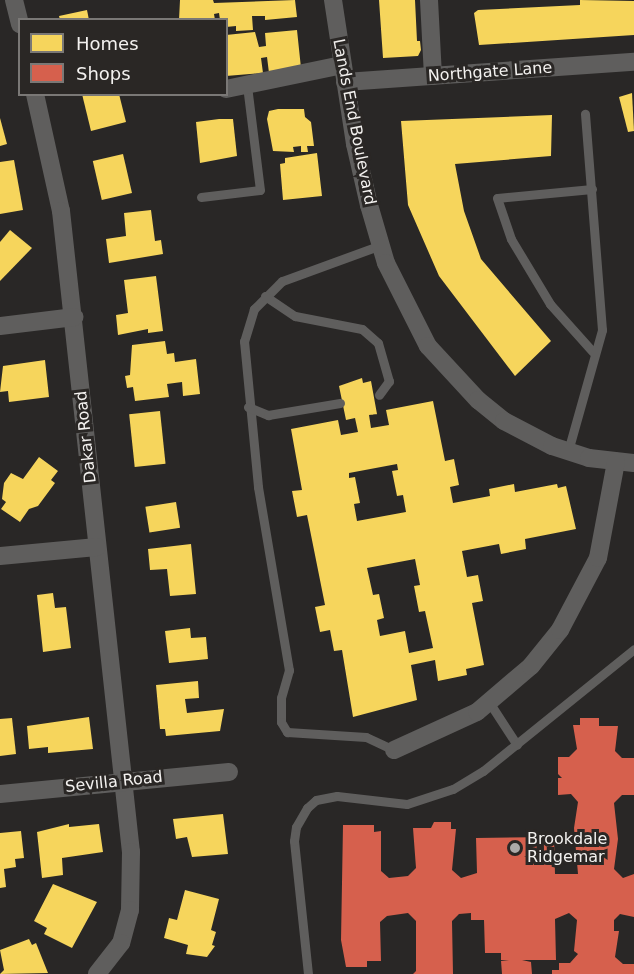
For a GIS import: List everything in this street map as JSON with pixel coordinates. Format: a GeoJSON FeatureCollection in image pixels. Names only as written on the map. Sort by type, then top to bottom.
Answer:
{"type":"FeatureCollection","features":[{"type":"Feature","properties":{"kind":"street"},"geometry":{"type":"LineString","coordinates":[[14,0],[18,18]]}},
{"type":"Feature","properties":{"kind":"street","name":"Lands End Boulevard"},"geometry":{"type":"LineString","coordinates":[[333,0],[355,144],[381,245],[413,322],[428,346],[478,400],[504,421],[568,451],[625,462]]}},
{"type":"Feature","properties":{"kind":"street"},"geometry":{"type":"LineString","coordinates":[[429,0],[433,76]]}},
{"type":"Feature","properties":{"kind":"street","name":"Northgate Lane"},"geometry":{"type":"LineString","coordinates":[[228,89],[344,74],[433,76],[634,62]]}},
{"type":"Feature","properties":{"kind":"street","name":"Dakar Road"},"geometry":{"type":"LineString","coordinates":[[35,96],[61,211],[131,852],[130,910],[121,943],[97,974]]}},
{"type":"Feature","properties":{"kind":"street"},"geometry":{"type":"LineString","coordinates":[[0,326],[74,316]]}},
{"type":"Feature","properties":{"kind":"street"},"geometry":{"type":"LineString","coordinates":[[394,750],[456,723],[489,702],[531,666],[578,601],[598,558],[625,462]]}},
{"type":"Feature","properties":{"kind":"street"},"geometry":{"type":"LineString","coordinates":[[0,556],[97,547]]}},
{"type":"Feature","properties":{"kind":"street","name":"Sevilla Road"},"geometry":{"type":"LineString","coordinates":[[0,794],[229,772]]}},
{"type":"Feature","properties":{"kind":"lane"},"geometry":{"type":"LineString","coordinates":[[201,197],[260,190],[247,85]]}},
{"type":"Feature","properties":{"kind":"lane"},"geometry":{"type":"LineString","coordinates":[[568,451],[593,351],[602,330],[602,306],[585,114]]}},
{"type":"Feature","properties":{"kind":"lane"},"geometry":{"type":"LineString","coordinates":[[592,189],[497,198],[511,239],[550,304],[593,351]]}},
{"type":"Feature","properties":{"kind":"lane"},"geometry":{"type":"LineString","coordinates":[[381,245],[295,274],[265,296],[254,309],[244,341],[248,407],[289,670],[281,698],[281,722],[287,732],[366,737],[394,750]]}},
{"type":"Feature","properties":{"kind":"lane"},"geometry":{"type":"LineString","coordinates":[[265,296],[295,316],[362,329],[378,343],[389,381],[379,395]]}},
{"type":"Feature","properties":{"kind":"lane"},"geometry":{"type":"LineString","coordinates":[[248,407],[268,415],[340,403]]}},
{"type":"Feature","properties":{"kind":"lane"},"geometry":{"type":"LineString","coordinates":[[308,974],[294,841],[296,827],[307,808],[316,800],[337,796],[383,804],[431,799],[483,771],[517,745],[592,679],[634,649]]}},
{"type":"Feature","properties":{"kind":"lane"},"geometry":{"type":"LineString","coordinates":[[489,702],[517,745]]}},
{"type":"Feature","properties":{"kind":"building: Homes"},"geometry":{"type":"Polygon","coordinates":[[[180,0],[213,0],[214,3],[295,0],[297,17],[265,20],[265,16],[252,16],[253,30],[236,31],[236,26],[228,27],[228,18],[220,18],[219,13],[214,14],[215,18],[179,18],[180,0]]]}},
{"type":"Feature","properties":{"kind":"building: Homes"},"geometry":{"type":"Polygon","coordinates":[[[379,0],[415,0],[417,41],[420,41],[421,50],[418,56],[383,58],[379,0]]]}},
{"type":"Feature","properties":{"kind":"building: Homes"},"geometry":{"type":"Polygon","coordinates":[[[580,0],[634,1],[634,35],[479,45],[474,13],[478,10],[580,5],[580,0]]]}},
{"type":"Feature","properties":{"kind":"building: Homes"},"geometry":{"type":"Polygon","coordinates":[[[87,10],[89,18],[60,18],[59,16],[87,10]]]}},
{"type":"Feature","properties":{"kind":"building: Homes"},"geometry":{"type":"Polygon","coordinates":[[[297,30],[301,68],[269,73],[267,57],[261,58],[263,73],[228,76],[228,35],[255,32],[259,47],[266,46],[265,33],[297,30]]]}},
{"type":"Feature","properties":{"kind":"building: Homes"},"geometry":{"type":"Polygon","coordinates":[[[632,93],[634,131],[628,132],[619,97],[632,93]]]}},
{"type":"Feature","properties":{"kind":"building: Homes"},"geometry":{"type":"Polygon","coordinates":[[[82,96],[120,96],[126,122],[91,131],[82,96]]]}},
{"type":"Feature","properties":{"kind":"building: Homes"},"geometry":{"type":"Polygon","coordinates":[[[304,109],[305,117],[311,122],[314,146],[307,146],[308,152],[301,152],[301,146],[293,147],[294,152],[273,151],[267,119],[269,111],[304,109]]]}},
{"type":"Feature","properties":{"kind":"building: Homes"},"geometry":{"type":"Polygon","coordinates":[[[552,115],[551,156],[455,164],[464,211],[481,259],[551,341],[515,376],[439,276],[408,205],[401,121],[552,115]]]}},
{"type":"Feature","properties":{"kind":"building: Homes"},"geometry":{"type":"Polygon","coordinates":[[[0,118],[7,144],[0,146],[0,118]]]}},
{"type":"Feature","properties":{"kind":"building: Homes"},"geometry":{"type":"Polygon","coordinates":[[[233,119],[237,156],[200,163],[196,122],[233,119]]]}},
{"type":"Feature","properties":{"kind":"building: Homes"},"geometry":{"type":"Polygon","coordinates":[[[317,153],[322,196],[283,200],[280,164],[285,163],[285,158],[317,153]]]}},
{"type":"Feature","properties":{"kind":"building: Homes"},"geometry":{"type":"Polygon","coordinates":[[[123,154],[132,193],[102,200],[93,161],[123,154]]]}},
{"type":"Feature","properties":{"kind":"building: Homes"},"geometry":{"type":"Polygon","coordinates":[[[14,160],[23,210],[0,214],[0,162],[14,160]]]}},
{"type":"Feature","properties":{"kind":"building: Homes"},"geometry":{"type":"Polygon","coordinates":[[[151,210],[155,241],[161,240],[163,254],[109,263],[106,239],[126,236],[124,213],[151,210]]]}},
{"type":"Feature","properties":{"kind":"building: Homes"},"geometry":{"type":"Polygon","coordinates":[[[10,230],[32,248],[0,281],[0,242],[10,230]]]}},
{"type":"Feature","properties":{"kind":"building: Homes"},"geometry":{"type":"Polygon","coordinates":[[[156,276],[163,331],[148,333],[148,329],[118,335],[116,315],[128,313],[124,280],[156,276]]]}},
{"type":"Feature","properties":{"kind":"building: Homes"},"geometry":{"type":"Polygon","coordinates":[[[165,341],[167,354],[174,353],[175,362],[196,359],[200,394],[183,396],[182,382],[167,384],[169,397],[135,401],[133,387],[127,388],[125,376],[130,375],[132,345],[165,341]]]}},
{"type":"Feature","properties":{"kind":"building: Homes"},"geometry":{"type":"Polygon","coordinates":[[[45,360],[49,397],[9,402],[8,391],[0,392],[3,366],[45,360]]]}},
{"type":"Feature","properties":{"kind":"building: Homes"},"geometry":{"type":"Polygon","coordinates":[[[362,378],[363,383],[371,381],[377,414],[369,415],[371,428],[389,425],[386,410],[433,401],[445,461],[454,459],[459,485],[450,487],[453,503],[490,496],[489,489],[514,484],[515,492],[557,484],[558,488],[566,486],[576,529],[525,539],[526,549],[501,554],[499,544],[462,551],[467,577],[478,575],[483,601],[472,603],[484,665],[466,669],[467,675],[438,681],[435,660],[411,665],[417,700],[353,717],[342,650],[334,651],[330,630],[320,632],[315,607],[325,605],[307,515],[297,517],[292,491],[302,490],[291,429],[338,420],[341,435],[358,432],[355,418],[346,420],[339,386],[362,378]],[[397,464],[349,473],[349,478],[355,477],[360,503],[354,504],[357,521],[406,512],[403,495],[397,496],[392,471],[398,470],[397,464]],[[415,559],[367,568],[373,595],[379,594],[384,618],[377,620],[380,636],[405,631],[409,653],[433,648],[425,611],[419,612],[414,586],[420,585],[415,559]]]}},
{"type":"Feature","properties":{"kind":"building: Homes"},"geometry":{"type":"Polygon","coordinates":[[[160,411],[166,464],[135,467],[129,414],[160,411]]]}},
{"type":"Feature","properties":{"kind":"building: Homes"},"geometry":{"type":"Polygon","coordinates":[[[39,457],[58,471],[51,480],[55,483],[38,506],[29,509],[20,522],[1,509],[6,502],[2,499],[4,483],[11,473],[23,479],[39,457]]]}},
{"type":"Feature","properties":{"kind":"building: Homes"},"geometry":{"type":"Polygon","coordinates":[[[176,502],[180,528],[149,533],[145,507],[176,502]]]}},
{"type":"Feature","properties":{"kind":"building: Homes"},"geometry":{"type":"Polygon","coordinates":[[[191,544],[196,594],[170,596],[167,569],[150,570],[148,549],[191,544]]]}},
{"type":"Feature","properties":{"kind":"building: Homes"},"geometry":{"type":"Polygon","coordinates":[[[53,593],[55,608],[66,607],[71,648],[43,652],[37,595],[53,593]]]}},
{"type":"Feature","properties":{"kind":"building: Homes"},"geometry":{"type":"Polygon","coordinates":[[[190,628],[191,638],[206,637],[208,659],[169,663],[165,631],[190,628]]]}},
{"type":"Feature","properties":{"kind":"building: Homes"},"geometry":{"type":"Polygon","coordinates":[[[198,681],[199,698],[185,699],[187,713],[224,709],[220,731],[166,736],[165,729],[160,729],[156,685],[198,681]]]}},
{"type":"Feature","properties":{"kind":"building: Homes"},"geometry":{"type":"Polygon","coordinates":[[[89,717],[93,749],[48,753],[48,747],[29,749],[27,726],[89,717]]]}},
{"type":"Feature","properties":{"kind":"building: Homes"},"geometry":{"type":"Polygon","coordinates":[[[12,718],[16,754],[0,756],[0,719],[12,718]]]}},
{"type":"Feature","properties":{"kind":"building: Homes"},"geometry":{"type":"Polygon","coordinates":[[[223,814],[228,854],[192,857],[187,837],[176,839],[173,819],[223,814]]]}},
{"type":"Feature","properties":{"kind":"building: Homes"},"geometry":{"type":"Polygon","coordinates":[[[69,824],[69,827],[99,824],[103,852],[62,858],[63,875],[42,878],[37,832],[69,824]]]}},
{"type":"Feature","properties":{"kind":"building: Homes"},"geometry":{"type":"Polygon","coordinates":[[[21,831],[24,858],[15,859],[16,867],[4,869],[6,887],[0,888],[0,833],[21,831]]]}},
{"type":"Feature","properties":{"kind":"building: Homes"},"geometry":{"type":"Polygon","coordinates":[[[53,884],[97,902],[72,948],[44,934],[47,928],[34,921],[53,884]]]}},
{"type":"Feature","properties":{"kind":"building: Homes"},"geometry":{"type":"Polygon","coordinates":[[[185,890],[219,899],[211,930],[216,932],[212,945],[215,946],[207,957],[186,954],[188,945],[164,938],[169,918],[177,920],[185,890]]]}},
{"type":"Feature","properties":{"kind":"building: Homes"},"geometry":{"type":"Polygon","coordinates":[[[29,939],[32,945],[36,943],[48,973],[0,974],[4,970],[0,950],[29,939]]]}},
{"type":"Feature","properties":{"kind":"building: Shops","name":"Brookdale Ridgemar"},"geometry":{"type":"Polygon","coordinates":[[[580,718],[599,718],[599,726],[618,726],[615,751],[622,758],[634,758],[634,795],[622,795],[614,803],[618,839],[614,869],[623,878],[634,874],[634,917],[620,914],[614,920],[614,931],[619,931],[615,957],[623,964],[634,964],[634,974],[552,974],[552,970],[559,970],[559,963],[570,963],[578,954],[574,951],[577,920],[569,913],[555,919],[556,960],[522,960],[531,962],[532,974],[502,974],[501,961],[509,960],[501,960],[501,953],[485,953],[484,920],[471,920],[471,913],[459,914],[452,921],[453,974],[413,974],[416,971],[416,921],[408,913],[387,916],[380,922],[381,961],[367,961],[367,967],[346,967],[341,940],[343,825],[374,825],[374,832],[381,831],[381,871],[389,878],[408,876],[416,868],[413,828],[431,828],[434,822],[451,822],[451,829],[456,829],[452,870],[461,878],[477,873],[476,838],[554,837],[555,874],[578,874],[574,828],[578,802],[571,794],[558,795],[558,778],[562,778],[558,774],[558,757],[569,757],[577,749],[573,725],[580,725],[580,718]]]}},
{"type":"Feature","properties":{"kind":"place","name":"Brookdale Ridgemar"},"geometry":{"type":"Point","coordinates":[515,848]}}]}
